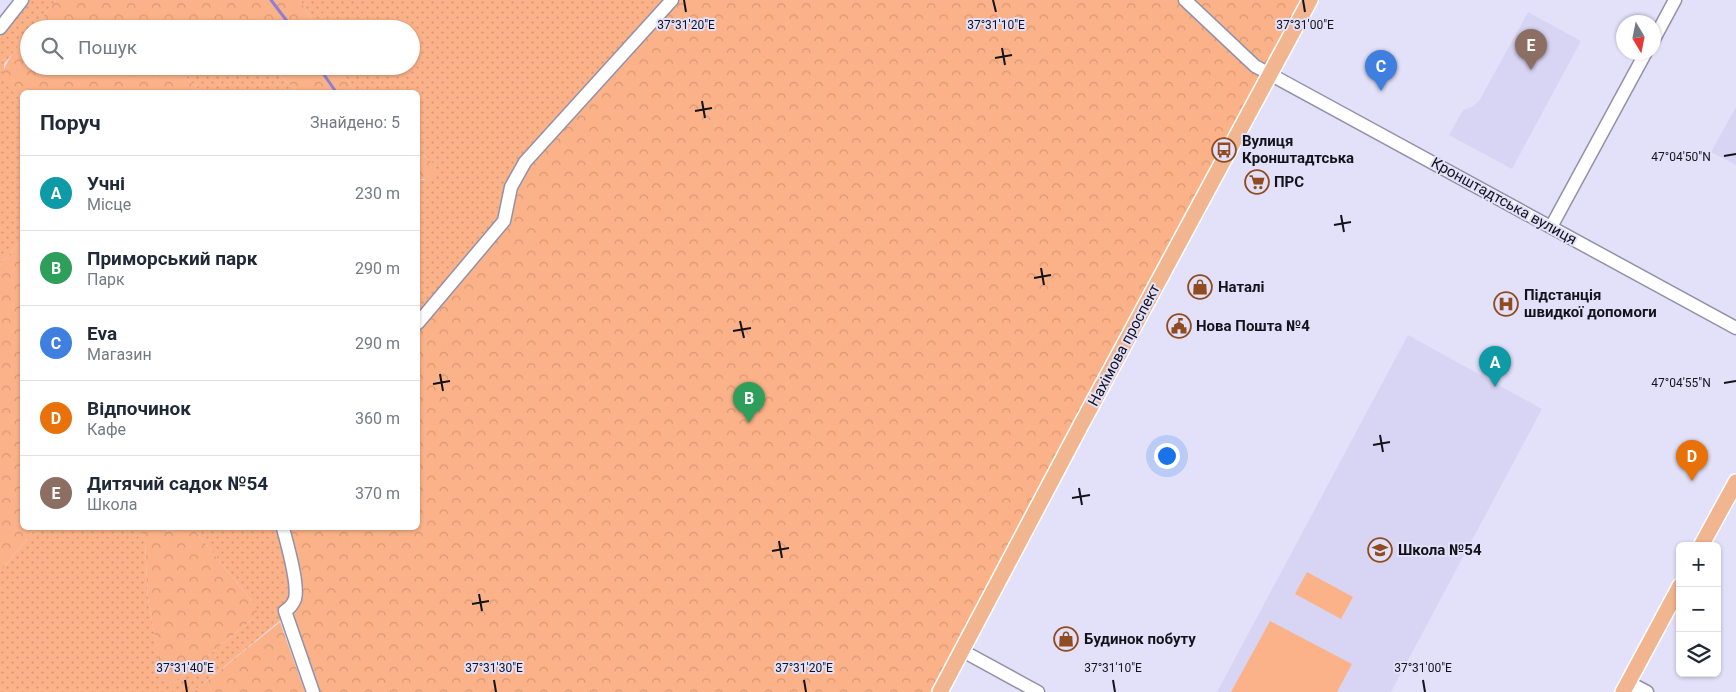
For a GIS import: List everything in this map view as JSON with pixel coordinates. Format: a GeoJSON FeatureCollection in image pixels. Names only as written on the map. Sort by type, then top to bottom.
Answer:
{"type":"FeatureCollection","features":[{"type":"Feature","properties":{"kind":"main road","name":"Нахімова проспект"},"geometry":{"type":"LineString","coordinates":[[940,692],[1310,0]]}},
{"type":"Feature","properties":{"kind":"main road"},"geometry":{"type":"LineString","coordinates":[[1704,542],[1736,482]]}},
{"type":"Feature","properties":{"kind":"main road"},"geometry":{"type":"LineString","coordinates":[[1626,687],[1679,587]]}},
{"type":"Feature","properties":{"kind":"street"},"geometry":{"type":"LineString","coordinates":[[0,28],[22,0]]}},
{"type":"Feature","properties":{"kind":"street"},"geometry":{"type":"LineString","coordinates":[[420,321],[504,222],[511,187],[525,162],[672,0]]}},
{"type":"Feature","properties":{"kind":"street","name":"Кронштадтська вулиця"},"geometry":{"type":"LineString","coordinates":[[1185,0],[1255,66],[1736,328]]}},
{"type":"Feature","properties":{"kind":"street"},"geometry":{"type":"LineString","coordinates":[[1661,26],[1675,0]]}},
{"type":"Feature","properties":{"kind":"street"},"geometry":{"type":"LineString","coordinates":[[1551,227],[1642,60]]}},
{"type":"Feature","properties":{"kind":"street"},"geometry":{"type":"LineString","coordinates":[[283,530],[294,577],[296,596],[292,604],[285,611],[313,692]]}},
{"type":"Feature","properties":{"kind":"street"},"geometry":{"type":"LineString","coordinates":[[961,650],[1038,692]]}},
{"type":"Feature","properties":{"kind":"street"},"geometry":{"type":"LineString","coordinates":[[1626,687],[1647,692]]}},
{"type":"Feature","properties":{"kind":"shaded area"},"geometry":{"type":"Polygon","coordinates":[[[1528,12],[1581,41],[1512,169],[1449,135],[1463,110],[1472,107],[1479,101],[1528,12]]]}},
{"type":"Feature","properties":{"kind":"shaded area"},"geometry":{"type":"Polygon","coordinates":[[[1736,107],[1736,165],[1711,152],[1736,107]]]}},
{"type":"Feature","properties":{"kind":"shaded area","name":"Школа №54"},"geometry":{"type":"Polygon","coordinates":[[[1408,335],[1542,409],[1391,692],[1217,692],[1408,335]]]}},
{"type":"Feature","properties":{"kind":"green space"},"geometry":{"type":"Polygon","coordinates":[[[29,0],[56,0],[40,20],[20,20],[20,45],[4,64],[4,81],[20,99],[20,241],[0,265],[0,37],[29,0]]]}},
{"type":"Feature","properties":{"kind":"green space"},"geometry":{"type":"Polygon","coordinates":[[[56,0],[300,0],[312,20],[40,20],[56,0]]]}},
{"type":"Feature","properties":{"kind":"green space"},"geometry":{"type":"Polygon","coordinates":[[[300,0],[670,0],[504,214],[420,316],[420,180],[424,180],[436,166],[420,152],[420,90],[354,90],[344,75],[420,75],[420,20],[312,20],[300,0]]]}},
{"type":"Feature","properties":{"kind":"green space"},"geometry":{"type":"Polygon","coordinates":[[[670,0],[1310,0],[934,692],[314,692],[287,615],[294,600],[280,530],[420,530],[420,316],[500,228],[508,185],[670,0]]]}},
{"type":"Feature","properties":{"kind":"green space"},"geometry":{"type":"Polygon","coordinates":[[[20,44],[20,75],[185,75],[200,90],[20,90],[20,99],[3,80],[5,68],[20,44]]]}},
{"type":"Feature","properties":{"kind":"green space"},"geometry":{"type":"Polygon","coordinates":[[[185,75],[280,75],[296,90],[200,90],[185,75]]]}},
{"type":"Feature","properties":{"kind":"green space"},"geometry":{"type":"Polygon","coordinates":[[[280,75],[344,75],[354,90],[296,90],[280,75]]]}},
{"type":"Feature","properties":{"kind":"green space"},"geometry":{"type":"Polygon","coordinates":[[[420,152],[436,166],[437,172],[431,178],[420,180],[420,152]]]}},
{"type":"Feature","properties":{"kind":"green space"},"geometry":{"type":"Polygon","coordinates":[[[20,241],[20,530],[34,530],[0,572],[0,265],[20,241]]]}},
{"type":"Feature","properties":{"kind":"green space"},"geometry":{"type":"Polygon","coordinates":[[[34,530],[142,530],[145,542],[148,599],[162,677],[170,684],[176,682],[254,618],[254,604],[196,532],[163,530],[280,530],[294,587],[287,615],[193,692],[0,692],[0,572],[34,530]]]}},
{"type":"Feature","properties":{"kind":"green space"},"geometry":{"type":"Polygon","coordinates":[[[142,530],[191,530],[196,532],[254,604],[257,611],[254,618],[176,682],[170,684],[165,683],[162,678],[148,599],[145,543],[142,530]]]}},
{"type":"Feature","properties":{"kind":"green space"},"geometry":{"type":"Polygon","coordinates":[[[1307,572],[1353,597],[1341,619],[1295,594],[1307,572]]]}},
{"type":"Feature","properties":{"kind":"green space"},"geometry":{"type":"Polygon","coordinates":[[[1270,621],[1352,664],[1337,692],[1231,692],[1270,621]]]}},
{"type":"Feature","properties":{"kind":"green space"},"geometry":{"type":"Polygon","coordinates":[[[280,622],[305,692],[193,692],[280,622]]]}},
{"type":"Feature","properties":{"kind":"waterway"},"geometry":{"type":"LineString","coordinates":[[271,0],[286,20]]}},
{"type":"Feature","properties":{"kind":"waterway"},"geometry":{"type":"LineString","coordinates":[[324,75],[335,90]]}},
{"type":"Feature","properties":{"kind":"place","name":"Дитячий садок №54"},"geometry":{"type":"Point","coordinates":[1531,70]}},
{"type":"Feature","properties":{"kind":"place","name":"Eva"},"geometry":{"type":"Point","coordinates":[1381,91]}},
{"type":"Feature","properties":{"kind":"place","name":"Вулиця Кронштадтська"},"geometry":{"type":"Point","coordinates":[1224,150]}},
{"type":"Feature","properties":{"kind":"place","name":"ПРС"},"geometry":{"type":"Point","coordinates":[1257,182]}},
{"type":"Feature","properties":{"kind":"place","name":"Наталі"},"geometry":{"type":"Point","coordinates":[1200,287]}},
{"type":"Feature","properties":{"kind":"place","name":"Підстанція швидкої допомоги"},"geometry":{"type":"Point","coordinates":[1506,304]}},
{"type":"Feature","properties":{"kind":"place","name":"Нова Пошта №4"},"geometry":{"type":"Point","coordinates":[1179,326]}},
{"type":"Feature","properties":{"kind":"place","name":"Учні"},"geometry":{"type":"Point","coordinates":[1495,387]}},
{"type":"Feature","properties":{"kind":"place","name":"Приморський парк"},"geometry":{"type":"Point","coordinates":[749,423]}},
{"type":"Feature","properties":{"kind":"place","name":"Відпочинок"},"geometry":{"type":"Point","coordinates":[1692,481]}},
{"type":"Feature","properties":{"kind":"place","name":"Школа №54"},"geometry":{"type":"Point","coordinates":[1380,550]}},
{"type":"Feature","properties":{"kind":"place","name":"Будинок побуту"},"geometry":{"type":"Point","coordinates":[1066,639]}}]}
